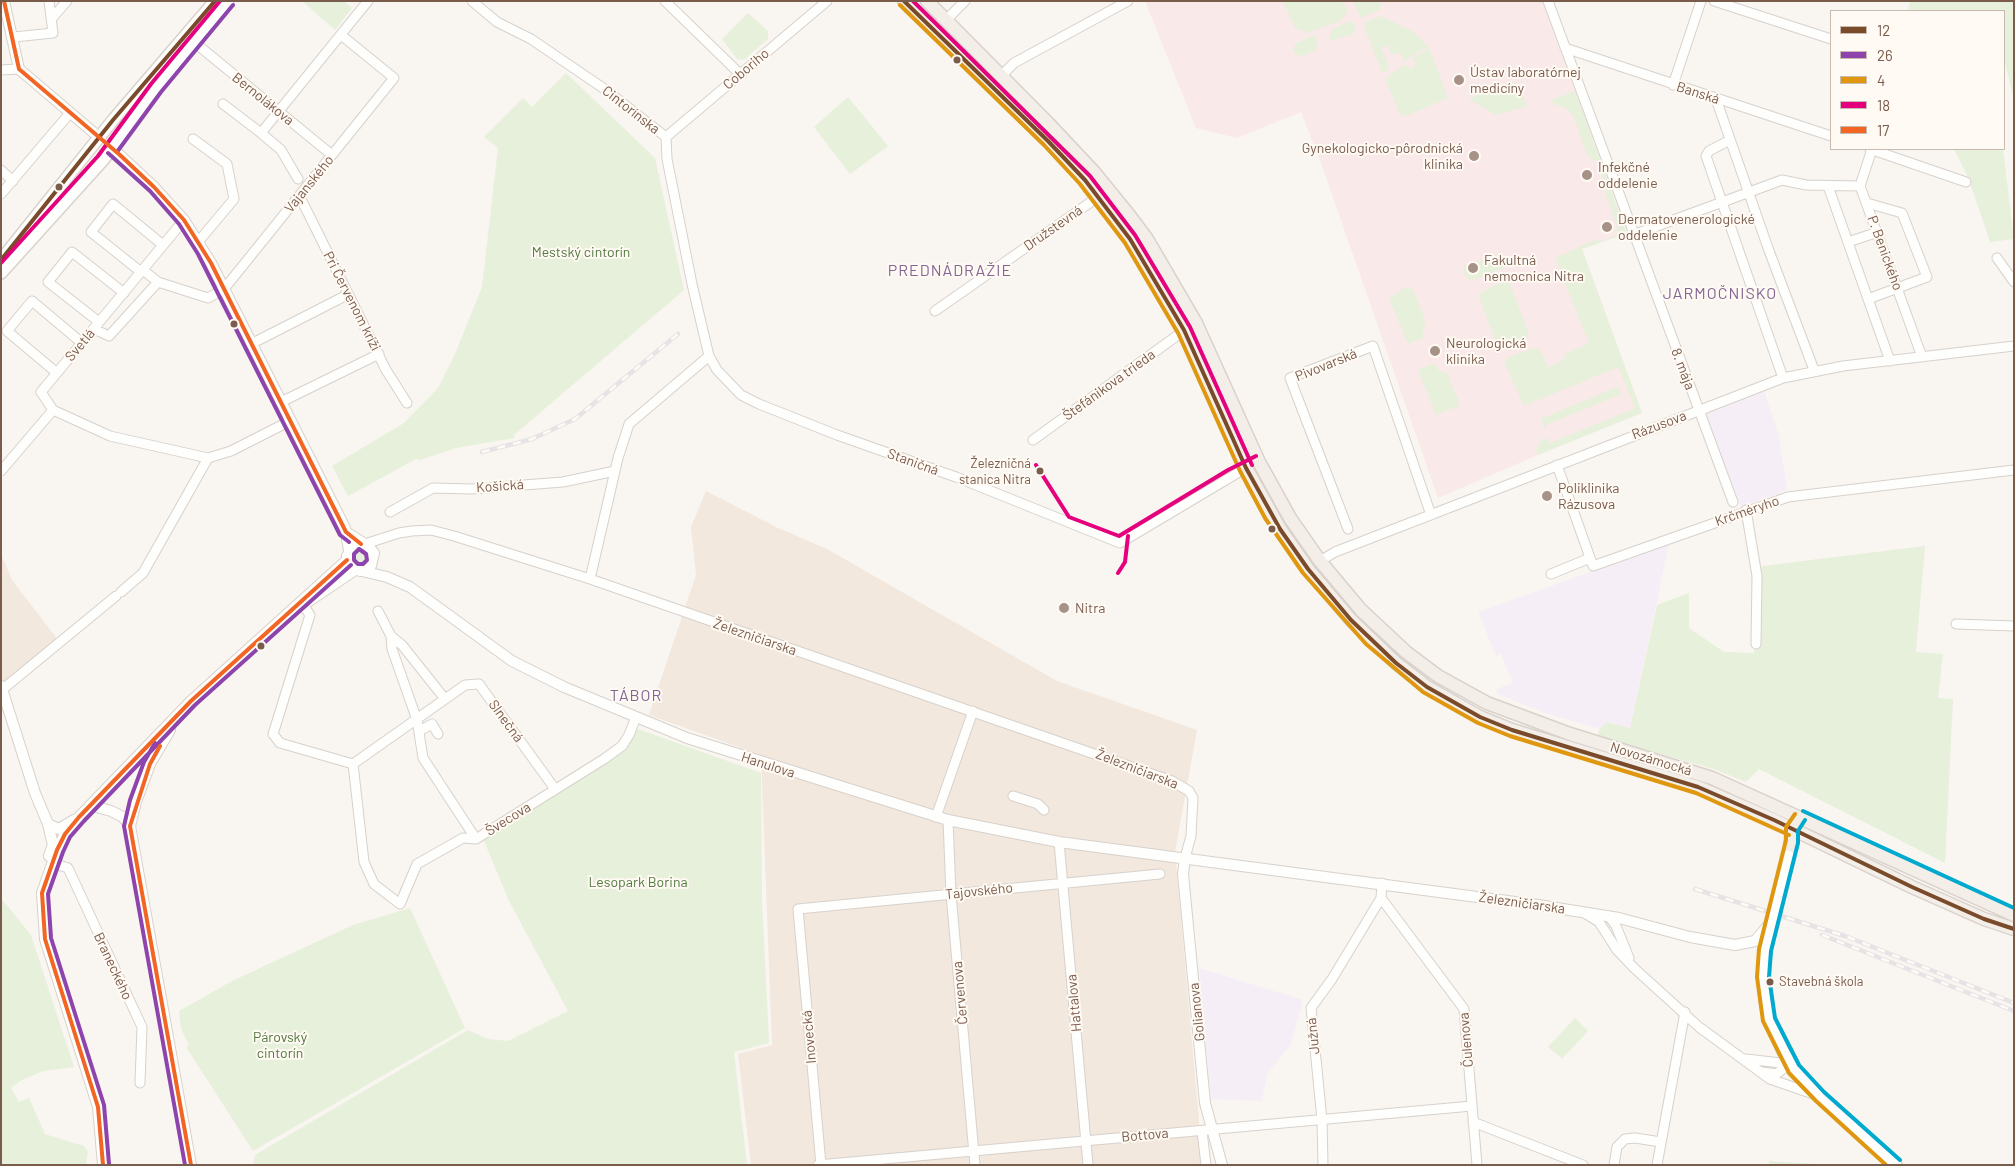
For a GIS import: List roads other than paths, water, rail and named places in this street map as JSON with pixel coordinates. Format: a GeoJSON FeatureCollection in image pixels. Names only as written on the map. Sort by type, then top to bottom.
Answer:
{"type":"FeatureCollection","features":[{"type":"Feature","properties":{"kind":"main road"},"geometry":{"type":"LineString","coordinates":[[1,260],[100,138],[216,1]]}},
{"type":"Feature","properties":{"kind":"main road"},"geometry":{"type":"LineString","coordinates":[[1,274],[83,184],[228,1]]}},
{"type":"Feature","properties":{"kind":"main road"},"geometry":{"type":"LineString","coordinates":[[904,1],[1104,193]]}},
{"type":"Feature","properties":{"kind":"main road"},"geometry":{"type":"LineString","coordinates":[[927,1],[1002,75],[1104,193],[1135,247],[1190,327],[1290,518],[1320,561],[1308,569],[1280,529],[1246,468],[1190,327]]}},
{"type":"Feature","properties":{"kind":"main road"},"geometry":{"type":"LineString","coordinates":[[992,85],[1002,75]]}},
{"type":"Feature","properties":{"kind":"main road"},"geometry":{"type":"LineString","coordinates":[[100,138],[112,148]]}},
{"type":"Feature","properties":{"kind":"main road"},"geometry":{"type":"LineString","coordinates":[[1246,468],[1259,462]]}},
{"type":"Feature","properties":{"kind":"main road","name":"Novozámocká"},"geometry":{"type":"LineString","coordinates":[[1320,561],[1380,629],[1438,676],[1468,694],[1530,721],[1712,778],[1991,906],[2014,914]]}},
{"type":"Feature","properties":{"kind":"main road","name":"Novozámocká"},"geometry":{"type":"LineString","coordinates":[[1308,569],[1370,640],[1427,687],[1457,705],[1512,730],[1698,787],[1792,829],[1912,887],[1984,919],[2014,929]]}},
{"type":"Feature","properties":{"kind":"main road"},"geometry":{"type":"LineString","coordinates":[[1800,817],[1792,829],[1789,853],[1764,960],[1764,1000],[1769,1020],[1790,1064],[1820,1096],[1896,1165]]}},
{"type":"Feature","properties":{"kind":"main road"},"geometry":{"type":"LineString","coordinates":[[1789,853],[1817,841]]}},
{"type":"Feature","properties":{"kind":"street"},"geometry":{"type":"LineString","coordinates":[[4,1],[14,37],[19,69],[100,138]]}},
{"type":"Feature","properties":{"kind":"street"},"geometry":{"type":"LineString","coordinates":[[14,37],[53,32],[53,17],[49,1]]}},
{"type":"Feature","properties":{"kind":"street"},"geometry":{"type":"LineString","coordinates":[[53,17],[67,1]]}},
{"type":"Feature","properties":{"kind":"street"},"geometry":{"type":"LineString","coordinates":[[260,133],[368,1]]}},
{"type":"Feature","properties":{"kind":"street","name":"Cintorínska"},"geometry":{"type":"LineString","coordinates":[[472,1],[497,22],[531,39],[606,90],[666,137],[667,159],[692,284]]}},
{"type":"Feature","properties":{"kind":"street"},"geometry":{"type":"LineString","coordinates":[[665,1],[741,74]]}},
{"type":"Feature","properties":{"kind":"street","name":"Coboriho"},"geometry":{"type":"LineString","coordinates":[[666,137],[827,1]]}},
{"type":"Feature","properties":{"kind":"street"},"geometry":{"type":"LineString","coordinates":[[946,20],[965,1]]}},
{"type":"Feature","properties":{"kind":"street"},"geometry":{"type":"LineString","coordinates":[[1002,75],[1014,63],[1128,1]]}},
{"type":"Feature","properties":{"kind":"street","name":"8. mája"},"geometry":{"type":"LineString","coordinates":[[1548,1],[1733,502]]}},
{"type":"Feature","properties":{"kind":"street"},"geometry":{"type":"LineString","coordinates":[[1673,85],[1701,1]]}},
{"type":"Feature","properties":{"kind":"street"},"geometry":{"type":"LineString","coordinates":[[1714,1],[1830,39]]}},
{"type":"Feature","properties":{"kind":"street","name":"Vajanského"},"geometry":{"type":"LineString","coordinates":[[224,289],[394,78],[340,35]]}},
{"type":"Feature","properties":{"kind":"street","name":"Bernolákova"},"geometry":{"type":"LineString","coordinates":[[194,42],[332,155]]}},
{"type":"Feature","properties":{"kind":"street","name":"Banská"},"geometry":{"type":"LineString","coordinates":[[1565,48],[1830,136]]}},
{"type":"Feature","properties":{"kind":"street"},"geometry":{"type":"LineString","coordinates":[[1,70],[19,69]]}},
{"type":"Feature","properties":{"kind":"street"},"geometry":{"type":"LineString","coordinates":[[1716,99],[1748,193],[1814,370]]}},
{"type":"Feature","properties":{"kind":"street"},"geometry":{"type":"LineString","coordinates":[[223,104],[281,150],[298,179]]}},
{"type":"Feature","properties":{"kind":"street"},"geometry":{"type":"LineString","coordinates":[[3,190],[13,181],[70,113]]}},
{"type":"Feature","properties":{"kind":"street"},"geometry":{"type":"LineString","coordinates":[[193,139],[227,164],[234,199],[198,242]]}},
{"type":"Feature","properties":{"kind":"street"},"geometry":{"type":"LineString","coordinates":[[1730,140],[1709,151],[1706,156],[1783,378]]}},
{"type":"Feature","properties":{"kind":"street"},"geometry":{"type":"LineString","coordinates":[[112,148],[154,187],[184,220],[198,242],[224,289],[345,530],[348,555],[359,571]]}},
{"type":"Feature","properties":{"kind":"street"},"geometry":{"type":"LineString","coordinates":[[1633,234],[1782,180],[1806,185],[1860,186],[1872,150]]}},
{"type":"Feature","properties":{"kind":"street"},"geometry":{"type":"LineString","coordinates":[[1875,150],[1966,182]]}},
{"type":"Feature","properties":{"kind":"street"},"geometry":{"type":"LineString","coordinates":[[1,170],[13,181]]}},
{"type":"Feature","properties":{"kind":"street"},"geometry":{"type":"LineString","coordinates":[[1828,186],[1890,361]]}},
{"type":"Feature","properties":{"kind":"street","name":"P. Benického"},"geometry":{"type":"LineString","coordinates":[[1860,186],[1868,203],[1922,357]]}},
{"type":"Feature","properties":{"kind":"street","name":"Družstevná"},"geometry":{"type":"LineString","coordinates":[[934,311],[1104,193]]}},
{"type":"Feature","properties":{"kind":"street","name":"Pri Červenom kríži"},"geometry":{"type":"LineString","coordinates":[[300,197],[347,295],[407,403]]}},
{"type":"Feature","properties":{"kind":"street"},"geometry":{"type":"LineString","coordinates":[[1868,203],[1902,213],[1927,277],[1868,299]]}},
{"type":"Feature","properties":{"kind":"street"},"geometry":{"type":"LineString","coordinates":[[163,246],[113,204],[90,232],[158,282],[208,298],[224,289]]}},
{"type":"Feature","properties":{"kind":"street","name":"Svetlá"},"geometry":{"type":"LineString","coordinates":[[53,410],[41,392],[184,220]]}},
{"type":"Feature","properties":{"kind":"street"},"geometry":{"type":"LineString","coordinates":[[1848,242],[1878,232]]}},
{"type":"Feature","properties":{"kind":"street"},"geometry":{"type":"LineString","coordinates":[[124,293],[72,252],[48,282],[109,336],[158,282]]}},
{"type":"Feature","properties":{"kind":"street"},"geometry":{"type":"LineString","coordinates":[[1997,258],[2014,282]]}},
{"type":"Feature","properties":{"kind":"street","name":"Staničná"},"geometry":{"type":"LineString","coordinates":[[692,284],[709,356],[733,389],[759,404],[982,487],[1120,543],[1246,468]]}},
{"type":"Feature","properties":{"kind":"street"},"geometry":{"type":"LineString","coordinates":[[251,344],[347,295]]}},
{"type":"Feature","properties":{"kind":"street"},"geometry":{"type":"LineString","coordinates":[[57,373],[7,332],[32,301],[82,343]]}},
{"type":"Feature","properties":{"kind":"street","name":"Štefánikova trieda"},"geometry":{"type":"LineString","coordinates":[[1034,440],[1190,327]]}},
{"type":"Feature","properties":{"kind":"street","name":"Pivovarská"},"geometry":{"type":"LineString","coordinates":[[1348,529],[1290,378],[1373,346],[1431,515]]}},
{"type":"Feature","properties":{"kind":"street","name":"Rázusova"},"geometry":{"type":"LineString","coordinates":[[1320,561],[1335,552],[1783,378],[1814,370],[2014,346]]}},
{"type":"Feature","properties":{"kind":"street"},"geometry":{"type":"LineString","coordinates":[[281,402],[379,354]]}},
{"type":"Feature","properties":{"kind":"street"},"geometry":{"type":"LineString","coordinates":[[590,579],[629,424],[709,356]]}},
{"type":"Feature","properties":{"kind":"street"},"geometry":{"type":"LineString","coordinates":[[1,471],[53,410],[110,436],[208,458],[231,451],[290,421]]}},
{"type":"Feature","properties":{"kind":"street"},"geometry":{"type":"LineString","coordinates":[[103,1165],[98,1106],[44,938],[42,893],[44,874],[52,845],[48,824],[35,793],[2,688],[143,573],[208,458]]}},
{"type":"Feature","properties":{"kind":"street"},"geometry":{"type":"LineString","coordinates":[[1550,574],[1590,558],[1557,465]]}},
{"type":"Feature","properties":{"kind":"street","name":"Krčméryho"},"geometry":{"type":"LineString","coordinates":[[1590,558],[1593,566],[1746,510],[1788,497],[2014,470]]}},
{"type":"Feature","properties":{"kind":"street","name":"Košická"},"geometry":{"type":"LineString","coordinates":[[390,512],[433,488],[472,489],[563,482],[616,471]]}},
{"type":"Feature","properties":{"kind":"street"},"geometry":{"type":"LineString","coordinates":[[1746,510],[1757,576],[1756,644]]}},
{"type":"Feature","properties":{"kind":"street"},"geometry":{"type":"LineString","coordinates":[[345,530],[363,544],[374,558]]}},
{"type":"Feature","properties":{"kind":"street","name":"Železničiarska"},"geometry":{"type":"LineString","coordinates":[[363,544],[382,540],[399,533],[431,530],[590,579],[1128,765],[1185,787],[1193,798],[1191,836],[1185,858],[1382,883],[1584,912],[1628,920],[1690,937],[1736,945],[1755,941],[1772,921]]}},
{"type":"Feature","properties":{"kind":"street"},"geometry":{"type":"LineString","coordinates":[[274,624],[359,571],[370,568],[382,540]]}},
{"type":"Feature","properties":{"kind":"street"},"geometry":{"type":"LineString","coordinates":[[42,893],[52,863],[65,834],[79,817],[191,701],[348,555],[354,545],[363,544]]}},
{"type":"Feature","properties":{"kind":"street","name":"Hanulova"},"geometry":{"type":"LineString","coordinates":[[374,558],[387,577]]}},
{"type":"Feature","properties":{"kind":"street","name":"Hanulova"},"geometry":{"type":"LineString","coordinates":[[359,571],[387,577],[410,587],[512,661],[564,687],[687,738],[948,820],[1059,842],[1185,858]]}},
{"type":"Feature","properties":{"kind":"street"},"geometry":{"type":"LineString","coordinates":[[303,605],[310,615],[273,734],[280,743],[353,764]]}},
{"type":"Feature","properties":{"kind":"street"},"geometry":{"type":"LineString","coordinates":[[378,611],[391,636],[402,645],[445,699]]}},
{"type":"Feature","properties":{"kind":"street"},"geometry":{"type":"LineString","coordinates":[[1956,624],[2014,626]]}},
{"type":"Feature","properties":{"kind":"street"},"geometry":{"type":"LineString","coordinates":[[391,636],[392,650],[417,720],[423,758],[476,839]]}},
{"type":"Feature","properties":{"kind":"street","name":"Slnečná"},"geometry":{"type":"LineString","coordinates":[[353,764],[465,685],[479,684],[555,789]]}},
{"type":"Feature","properties":{"kind":"street"},"geometry":{"type":"LineString","coordinates":[[190,1165],[130,826],[136,802],[150,764],[164,738],[191,701]]}},
{"type":"Feature","properties":{"kind":"street"},"geometry":{"type":"LineString","coordinates":[[936,817],[973,711]]}},
{"type":"Feature","properties":{"kind":"street","name":"Švecova"},"geometry":{"type":"LineString","coordinates":[[353,764],[364,862],[374,884],[400,904],[417,864],[463,838],[476,839],[622,746],[629,735],[636,717]]}},
{"type":"Feature","properties":{"kind":"street"},"geometry":{"type":"LineString","coordinates":[[419,731],[432,724],[438,734]]}},
{"type":"Feature","properties":{"kind":"street"},"geometry":{"type":"LineString","coordinates":[[1013,796],[1038,804],[1044,810]]}},
{"type":"Feature","properties":{"kind":"street"},"geometry":{"type":"LineString","coordinates":[[90,806],[111,811],[123,817],[130,826]]}},
{"type":"Feature","properties":{"kind":"street"},"geometry":{"type":"LineString","coordinates":[[48,824],[59,829],[79,817]]}},
{"type":"Feature","properties":{"kind":"street","name":"Červenova"},"geometry":{"type":"LineString","coordinates":[[948,820],[951,894],[975,1165]]}},
{"type":"Feature","properties":{"kind":"street","name":"Hattalova"},"geometry":{"type":"LineString","coordinates":[[1059,842],[1088,1165]]}},
{"type":"Feature","properties":{"kind":"street","name":"Golianova"},"geometry":{"type":"LineString","coordinates":[[1185,858],[1183,874],[1206,1102],[1206,1165]]}},
{"type":"Feature","properties":{"kind":"street","name":"Braneckého"},"geometry":{"type":"LineString","coordinates":[[52,863],[68,868],[142,1027],[140,1083]]}},
{"type":"Feature","properties":{"kind":"street","name":"Tajovského"},"geometry":{"type":"LineString","coordinates":[[798,908],[1160,874]]}},
{"type":"Feature","properties":{"kind":"street"},"geometry":{"type":"LineString","coordinates":[[1381,898],[1382,883]]}},
{"type":"Feature","properties":{"kind":"street","name":"Čulenova"},"geometry":{"type":"LineString","coordinates":[[1381,898],[1464,1008],[1477,1165]]}},
{"type":"Feature","properties":{"kind":"street","name":"Južná"},"geometry":{"type":"LineString","coordinates":[[1323,1165],[1322,1120],[1311,1008],[1332,979],[1381,898]]}},
{"type":"Feature","properties":{"kind":"street","name":"Inovecká"},"geometry":{"type":"LineString","coordinates":[[798,908],[820,1165]]}},
{"type":"Feature","properties":{"kind":"street"},"geometry":{"type":"LineString","coordinates":[[1584,912],[1599,922],[1617,950],[1634,968],[1685,1012],[1699,1027],[1774,1081],[1820,1096]]}},
{"type":"Feature","properties":{"kind":"street"},"geometry":{"type":"LineString","coordinates":[[1609,916],[1616,926],[1634,968]]}},
{"type":"Feature","properties":{"kind":"street"},"geometry":{"type":"LineString","coordinates":[[1608,934],[1616,926],[1628,920]]}},
{"type":"Feature","properties":{"kind":"street"},"geometry":{"type":"LineString","coordinates":[[1657,1165],[1685,1012]]}},
{"type":"Feature","properties":{"kind":"street"},"geometry":{"type":"LineString","coordinates":[[1745,1059],[1790,1064]]}},
{"type":"Feature","properties":{"kind":"street"},"geometry":{"type":"LineString","coordinates":[[1762,1072],[1776,1074],[1790,1064]]}},
{"type":"Feature","properties":{"kind":"street","name":"Bottova"},"geometry":{"type":"LineString","coordinates":[[820,1165],[1472,1106]]}},
{"type":"Feature","properties":{"kind":"street"},"geometry":{"type":"LineString","coordinates":[[1473,1122],[1582,1165]]}},
{"type":"Feature","properties":{"kind":"street","name":"Golianova"},"geometry":{"type":"LineString","coordinates":[[1207,1130],[1222,1165]]}},
{"type":"Feature","properties":{"kind":"street"},"geometry":{"type":"LineString","coordinates":[[1614,1165],[1617,1147],[1626,1139],[1635,1138],[1661,1142]]}},
{"type":"Feature","properties":{"kind":"railway"},"geometry":{"type":"LineString","coordinates":[[482,452],[532,439],[575,419],[678,334]]}},
{"type":"Feature","properties":{"kind":"railway"},"geometry":{"type":"LineString","coordinates":[[1695,889],[1845,936],[2014,1003]]}},
{"type":"Feature","properties":{"kind":"railway"},"geometry":{"type":"LineString","coordinates":[[1822,935],[2014,1011]]}},
{"type":"Feature","properties":{"kind":"place","name":"Ústav laboratórnej medicíny"},"geometry":{"type":"Point","coordinates":[1459,80]}},
{"type":"Feature","properties":{"kind":"place","name":"Gynekologicko-pôrodnická klinika"},"geometry":{"type":"Point","coordinates":[1474,156]}},
{"type":"Feature","properties":{"kind":"place","name":"Infekčné oddelenie"},"geometry":{"type":"Point","coordinates":[1587,175]}},
{"type":"Feature","properties":{"kind":"place","name":"Dermatovenerologické oddelenie"},"geometry":{"type":"Point","coordinates":[1607,227]}},
{"type":"Feature","properties":{"kind":"place","name":"Fakultná nemocnica Nitra"},"geometry":{"type":"Point","coordinates":[1473,268]}},
{"type":"Feature","properties":{"kind":"place","name":"Neurologická klinika"},"geometry":{"type":"Point","coordinates":[1435,351]}},
{"type":"Feature","properties":{"kind":"place","name":"Železničná stanica Nitra"},"geometry":{"type":"Point","coordinates":[1040,471]}},
{"type":"Feature","properties":{"kind":"place","name":"Poliklinika Rázusova"},"geometry":{"type":"Point","coordinates":[1547,496]}},
{"type":"Feature","properties":{"kind":"place","name":"Nitra"},"geometry":{"type":"Point","coordinates":[1064,608]}},
{"type":"Feature","properties":{"kind":"place","name":"Stavebná škola"},"geometry":{"type":"Point","coordinates":[1770,982]}},
{"type":"Feature","properties":{"kind":"district","name":"PREDNÁDRAŽIE"},"geometry":{"type":"Point","coordinates":[950,271]}},
{"type":"Feature","properties":{"kind":"district","name":"JARMOČNISKO"},"geometry":{"type":"Point","coordinates":[1720,294]}},
{"type":"Feature","properties":{"kind":"district","name":"TÁBOR"},"geometry":{"type":"Point","coordinates":[636,696]}},
{"type":"Feature","properties":{"kind":"park label","name":"Mestský cintorín"},"geometry":{"type":"Point","coordinates":[581,252]}},
{"type":"Feature","properties":{"kind":"park label","name":"Lesopark Borina"},"geometry":{"type":"Point","coordinates":[638,882]}},
{"type":"Feature","properties":{"kind":"park label","name":"Párovský cintorín"},"geometry":{"type":"Point","coordinates":[280,1046]}}]}
